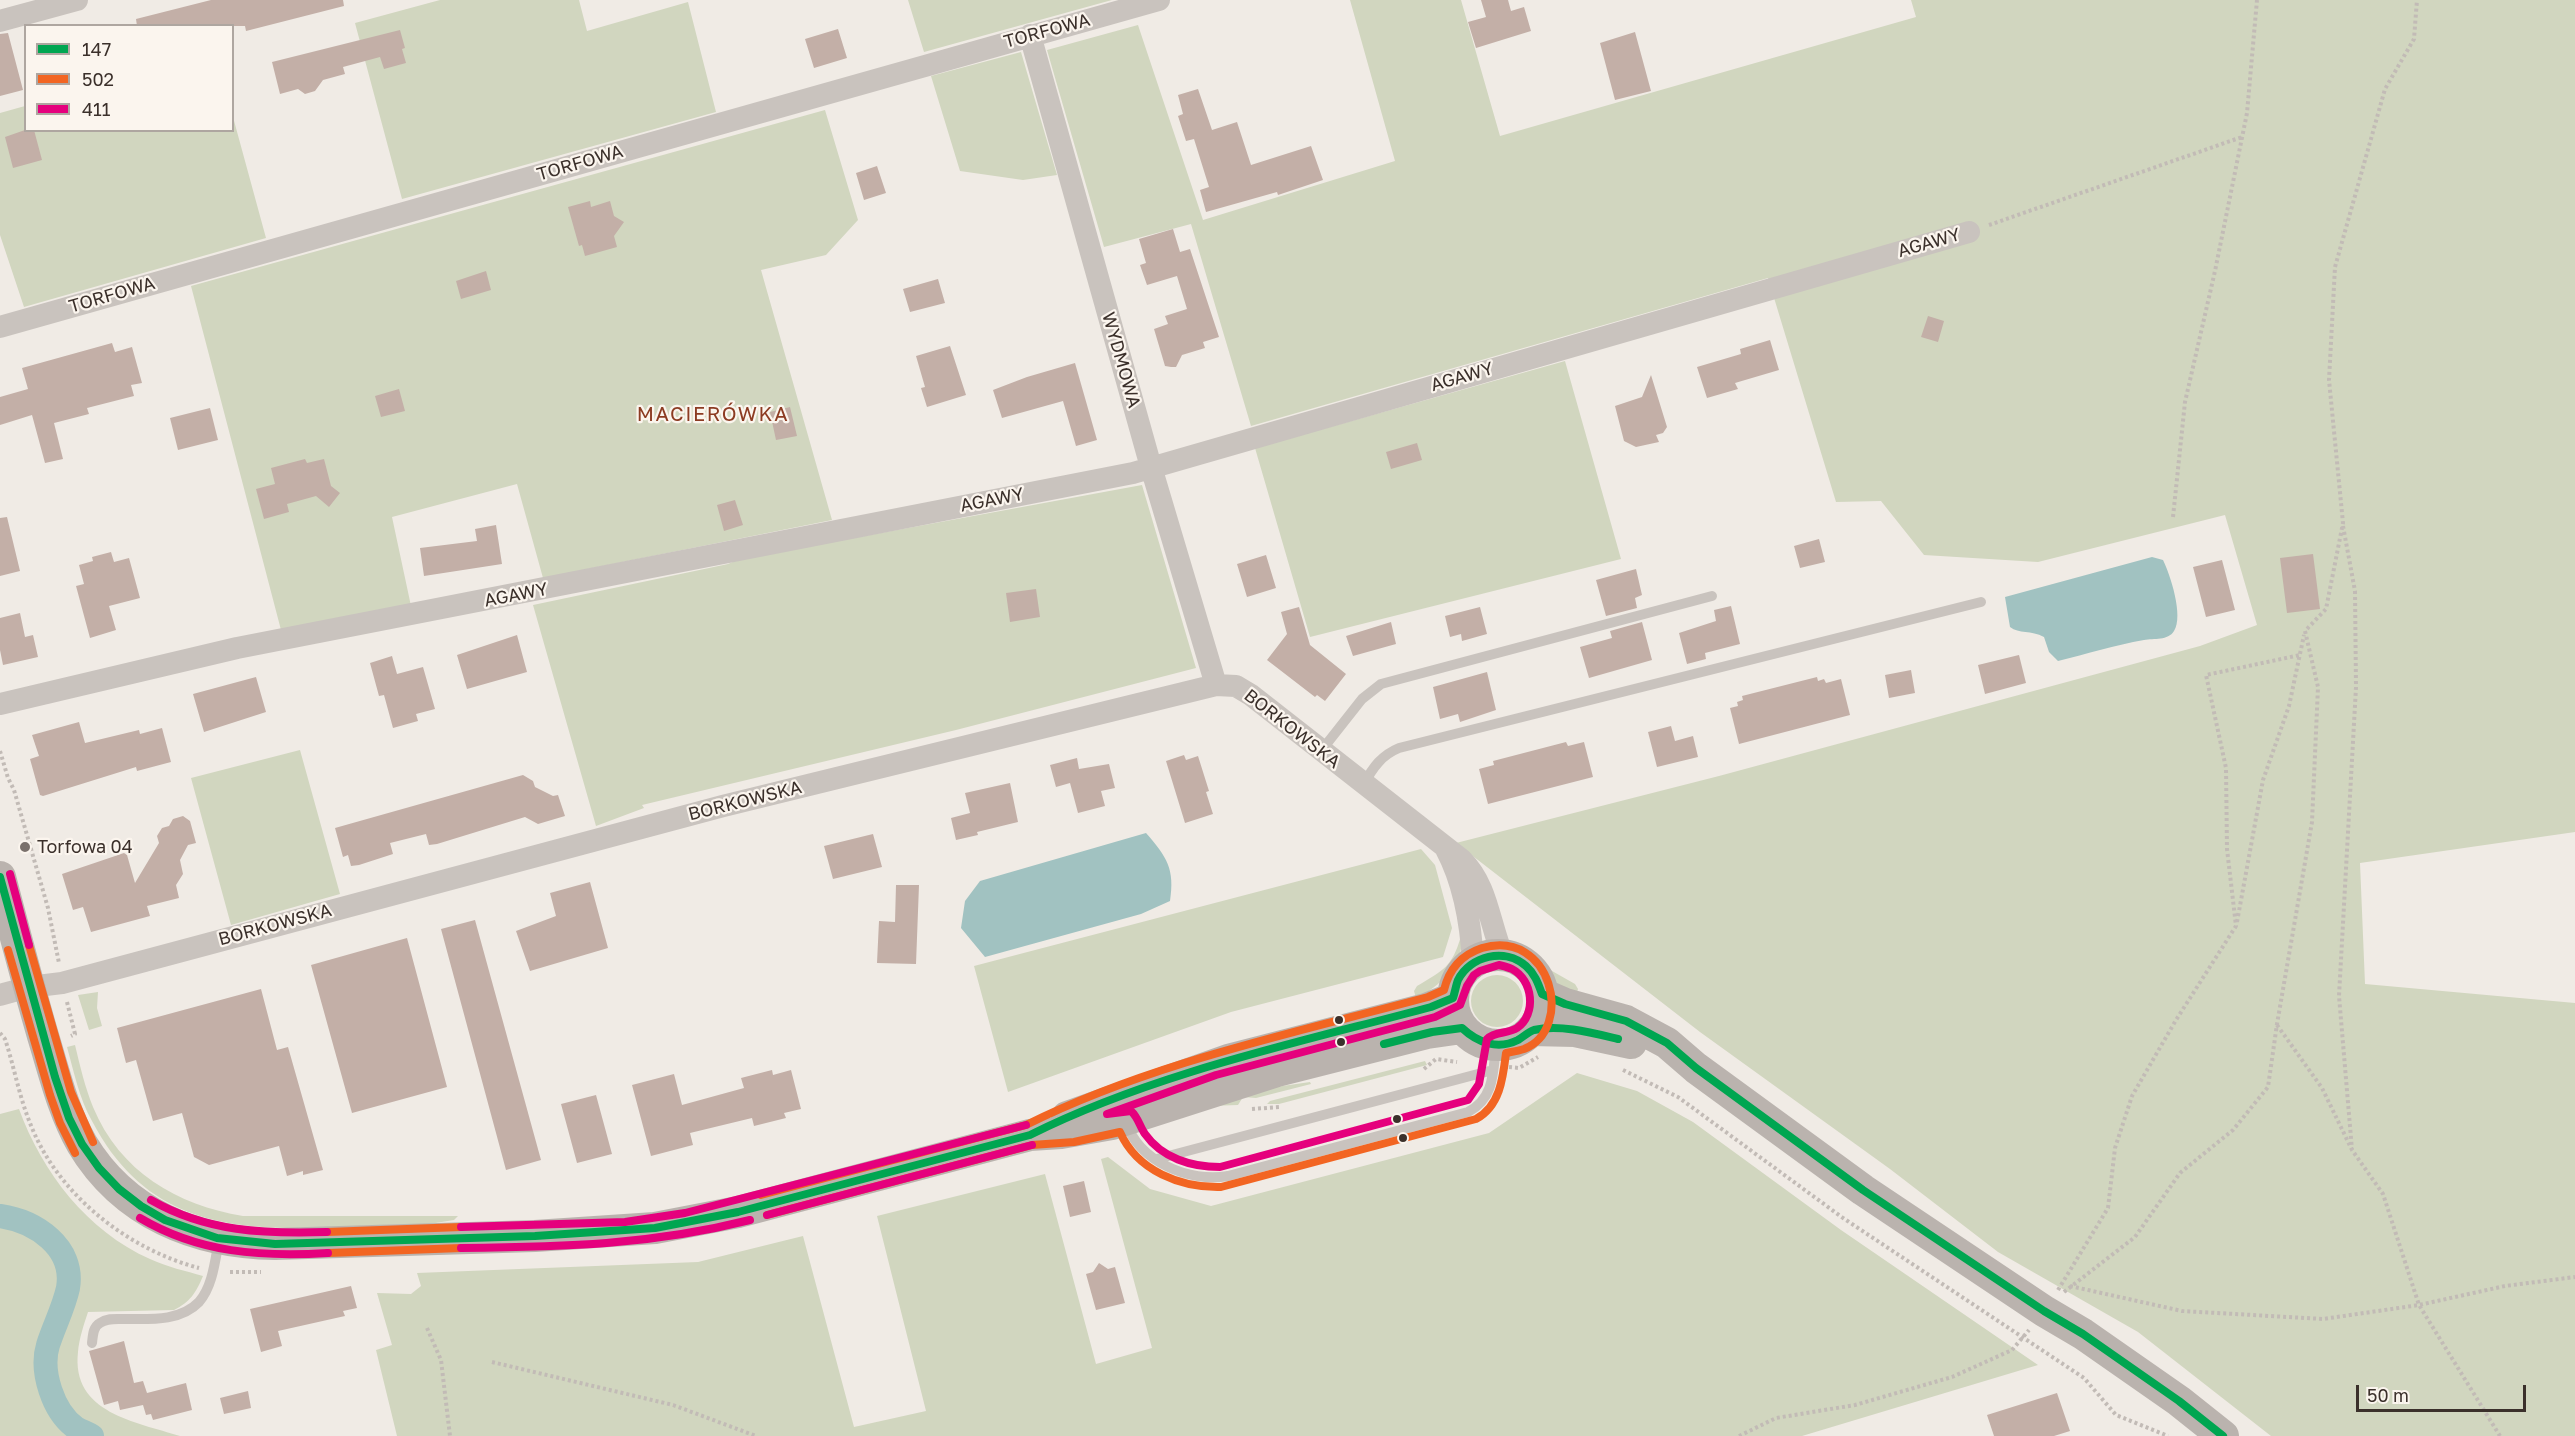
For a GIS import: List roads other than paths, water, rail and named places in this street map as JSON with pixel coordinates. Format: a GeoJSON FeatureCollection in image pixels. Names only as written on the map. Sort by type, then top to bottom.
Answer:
{"type":"FeatureCollection","features":[{"type":"Feature","properties":{"kind":"street"},"geometry":{"type":"LineString","coordinates":[[9,12],[77,0]]}},
{"type":"Feature","properties":{"kind":"street","name":"TORFOWA"},"geometry":{"type":"LineString","coordinates":[[0,327],[1160,0]]}},
{"type":"Feature","properties":{"kind":"street","name":"WYDMOWA"},"geometry":{"type":"LineString","coordinates":[[1030,35],[1151,467],[1216,684]]}},
{"type":"Feature","properties":{"kind":"street","name":"AGAWY"},"geometry":{"type":"LineString","coordinates":[[0,704],[237,648],[1133,473],[1969,232]]}},
{"type":"Feature","properties":{"kind":"street","name":"BORKOWSKA"},"geometry":{"type":"LineString","coordinates":[[14,991],[62,983],[723,806],[1216,684],[1244,690],[1462,860],[1476,876],[1488,959]]}},
{"type":"Feature","properties":{"kind":"street"},"geometry":{"type":"LineString","coordinates":[[0,878],[14,991],[81,1142],[94,1162],[126,1194],[148,1211],[191,1232],[234,1243],[275,1244],[535,1236],[645,1229],[738,1212],[1030,1135],[1068,1116],[1126,1108],[1427,1033],[1462,1028]]}},
{"type":"Feature","properties":{"kind":"street"},"geometry":{"type":"LineString","coordinates":[[1488,959],[1517,960],[1529,968],[1538,980],[1542,994],[1542,1010],[1531,1030],[1494,1058],[1480,1042],[1462,1028],[1454,1014],[1453,998],[1459,978],[1488,959]]}},
{"type":"Feature","properties":{"kind":"street"},"geometry":{"type":"LineString","coordinates":[[1542,994],[1565,1004],[1608,1015],[1638,1026],[1672,1047],[1696,1068],[1863,1190],[2044,1311],[2083,1334],[2169,1394],[2223,1436]]}},
{"type":"Feature","properties":{"kind":"street"},"geometry":{"type":"LineString","coordinates":[[1126,1108],[1228,1060],[1426,1009],[1453,998]]}},
{"type":"Feature","properties":{"kind":"street"},"geometry":{"type":"LineString","coordinates":[[1531,1030],[1575,1031],[1605,1036],[1658,1052],[1696,1068]]}},
{"type":"Feature","properties":{"kind":"lane"},"geometry":{"type":"LineString","coordinates":[[1321,751],[1362,699],[1381,684],[1712,596]]}},
{"type":"Feature","properties":{"kind":"lane"},"geometry":{"type":"LineString","coordinates":[[1364,784],[1373,767],[1385,755],[1400,748],[1981,602]]}},
{"type":"Feature","properties":{"kind":"lane"},"geometry":{"type":"LineString","coordinates":[[1126,1108],[1132,1136],[1158,1159],[1187,1175],[1204,1178],[1221,1177],[1468,1112],[1483,1101],[1489,1090],[1494,1058],[1158,1159]]}},
{"type":"Feature","properties":{"kind":"lane"},"geometry":{"type":"LineString","coordinates":[[92,1343],[94,1328],[101,1322],[111,1319],[171,1317],[199,1302],[210,1283],[219,1239]]}},
{"type":"Feature","properties":{"kind":"water"},"geometry":{"type":"Polygon","coordinates":[[[2152,557],[2163,560],[2175,595],[2177,624],[2168,636],[2122,644],[2058,661],[2049,652],[2044,637],[2017,631],[2010,627],[2005,597],[2152,557]]]}},
{"type":"Feature","properties":{"kind":"water"},"geometry":{"type":"Polygon","coordinates":[[[1146,833],[1168,864],[1171,880],[1170,901],[1141,914],[985,957],[961,928],[965,901],[980,881],[1146,833]]]}},
{"type":"Feature","properties":{"kind":"waterway"},"geometry":{"type":"LineString","coordinates":[[0,1216],[39,1230],[50,1238],[65,1260],[69,1273],[68,1288],[48,1345],[47,1378],[61,1412],[76,1428],[92,1436]]}},
{"type":"Feature","properties":{"kind":"place","name":"Torfowa 04"},"geometry":{"type":"Point","coordinates":[25,847]}},
{"type":"Feature","properties":{"kind":"district","name":"MACIERÓWKA"},"geometry":{"type":"Point","coordinates":[713,415]}}]}
